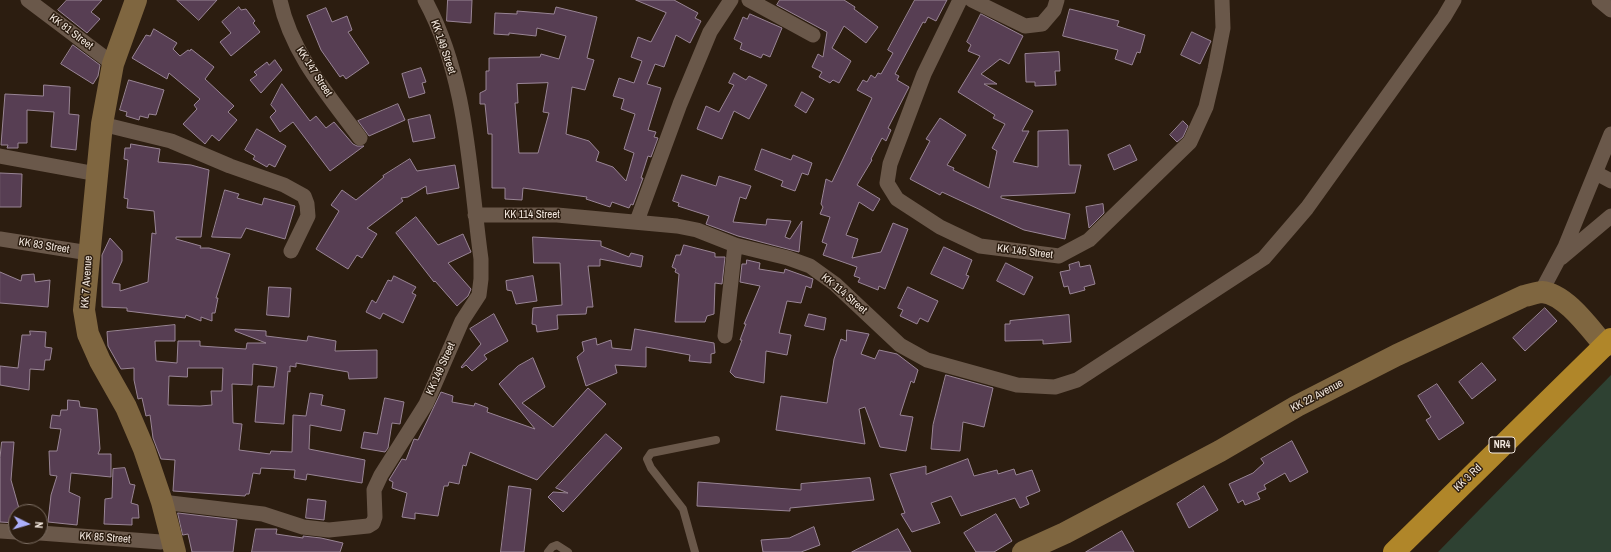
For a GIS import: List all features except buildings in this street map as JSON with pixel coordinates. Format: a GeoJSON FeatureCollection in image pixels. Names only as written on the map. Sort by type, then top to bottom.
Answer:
{"type":"FeatureCollection","features":[{"type":"Feature","properties":{"kind":"highway","name":"KK 3 Rd"},"geometry":{"type":"LineString","coordinates":[[1394,552],[1608,342]]}},
{"type":"Feature","properties":{"kind":"street","name":"KK 81 Street"},"geometry":{"type":"LineString","coordinates":[[28,0],[113,64]]}},
{"type":"Feature","properties":{"kind":"street","name":"KK 7 Avenue"},"geometry":{"type":"LineString","coordinates":[[136,0],[113,64],[102,124],[84,310],[88,334],[100,361],[129,414],[144,449],[162,502],[167,546]]}},
{"type":"Feature","properties":{"kind":"street","name":"KK 147 Street"},"geometry":{"type":"LineString","coordinates":[[280,0],[283,15],[296,47],[311,71],[360,138]]}},
{"type":"Feature","properties":{"kind":"street","name":"KK 149 Street"},"geometry":{"type":"LineString","coordinates":[[162,502],[263,514],[303,527],[329,530],[368,526],[373,523],[375,517],[374,490],[381,475],[426,404],[462,321],[479,295],[481,279],[481,259],[464,116],[443,38],[425,0]]}},
{"type":"Feature","properties":{"kind":"street"},"geometry":{"type":"LineString","coordinates":[[637,221],[680,104],[710,32],[731,0]]}},
{"type":"Feature","properties":{"kind":"street"},"geometry":{"type":"LineString","coordinates":[[749,0],[813,36]]}},
{"type":"Feature","properties":{"kind":"street","name":"KK 145 Street"},"geometry":{"type":"LineString","coordinates":[[960,0],[924,74],[890,164],[887,183],[897,199],[940,227],[980,246],[1059,256],[1089,240],[1190,142],[1206,107],[1215,69],[1223,28],[1222,0]]}},
{"type":"Feature","properties":{"kind":"street"},"geometry":{"type":"LineString","coordinates":[[972,0],[1025,26],[1042,24],[1054,10],[1057,0]]}},
{"type":"Feature","properties":{"kind":"street","name":"KK 114 Street"},"geometry":{"type":"LineString","coordinates":[[475,215],[557,215],[637,221],[697,230],[735,245],[788,258],[810,266],[835,284],[900,345],[927,360],[1017,385],[1055,387],[1077,380],[1264,258],[1307,208],[1444,17],[1454,0]]}},
{"type":"Feature","properties":{"kind":"street"},"geometry":{"type":"LineString","coordinates":[[1599,0],[1611,10]]}},
{"type":"Feature","properties":{"kind":"street"},"geometry":{"type":"LineString","coordinates":[[102,124],[171,141],[230,166],[284,185],[304,196],[308,204],[308,216],[291,251]]}},
{"type":"Feature","properties":{"kind":"street"},"geometry":{"type":"LineString","coordinates":[[1608,342],[1571,308],[1554,295],[1541,292],[1557,262],[1596,173],[1611,134]]}},
{"type":"Feature","properties":{"kind":"street"},"geometry":{"type":"LineString","coordinates":[[0,156],[97,174]]}},
{"type":"Feature","properties":{"kind":"street"},"geometry":{"type":"LineString","coordinates":[[1596,173],[1611,181]]}},
{"type":"Feature","properties":{"kind":"street"},"geometry":{"type":"LineString","coordinates":[[1557,262],[1611,216]]}},
{"type":"Feature","properties":{"kind":"street","name":"KK 83 Street"},"geometry":{"type":"LineString","coordinates":[[0,239],[89,253]]}},
{"type":"Feature","properties":{"kind":"street"},"geometry":{"type":"LineString","coordinates":[[725,336],[735,245]]}},
{"type":"Feature","properties":{"kind":"street","name":"KK 22 Avenue"},"geometry":{"type":"LineString","coordinates":[[1023,552],[1093,518],[1220,451],[1297,406],[1397,355],[1524,296],[1541,292]]}},
{"type":"Feature","properties":{"kind":"street","name":"KK 85 Street"},"geometry":{"type":"LineString","coordinates":[[48,534],[167,546]]}},
{"type":"Feature","properties":{"kind":"lane"},"geometry":{"type":"LineString","coordinates":[[695,552],[683,509],[651,468],[647,459],[651,453],[716,440]]}},
{"type":"Feature","properties":{"kind":"lane"},"geometry":{"type":"LineString","coordinates":[[548,552],[552,547],[557,546],[568,552]]}},
{"type":"Feature","properties":{"kind":"green space"},"geometry":{"type":"Polygon","coordinates":[[[1611,375],[1611,552],[1438,552],[1611,375]]]}}]}
